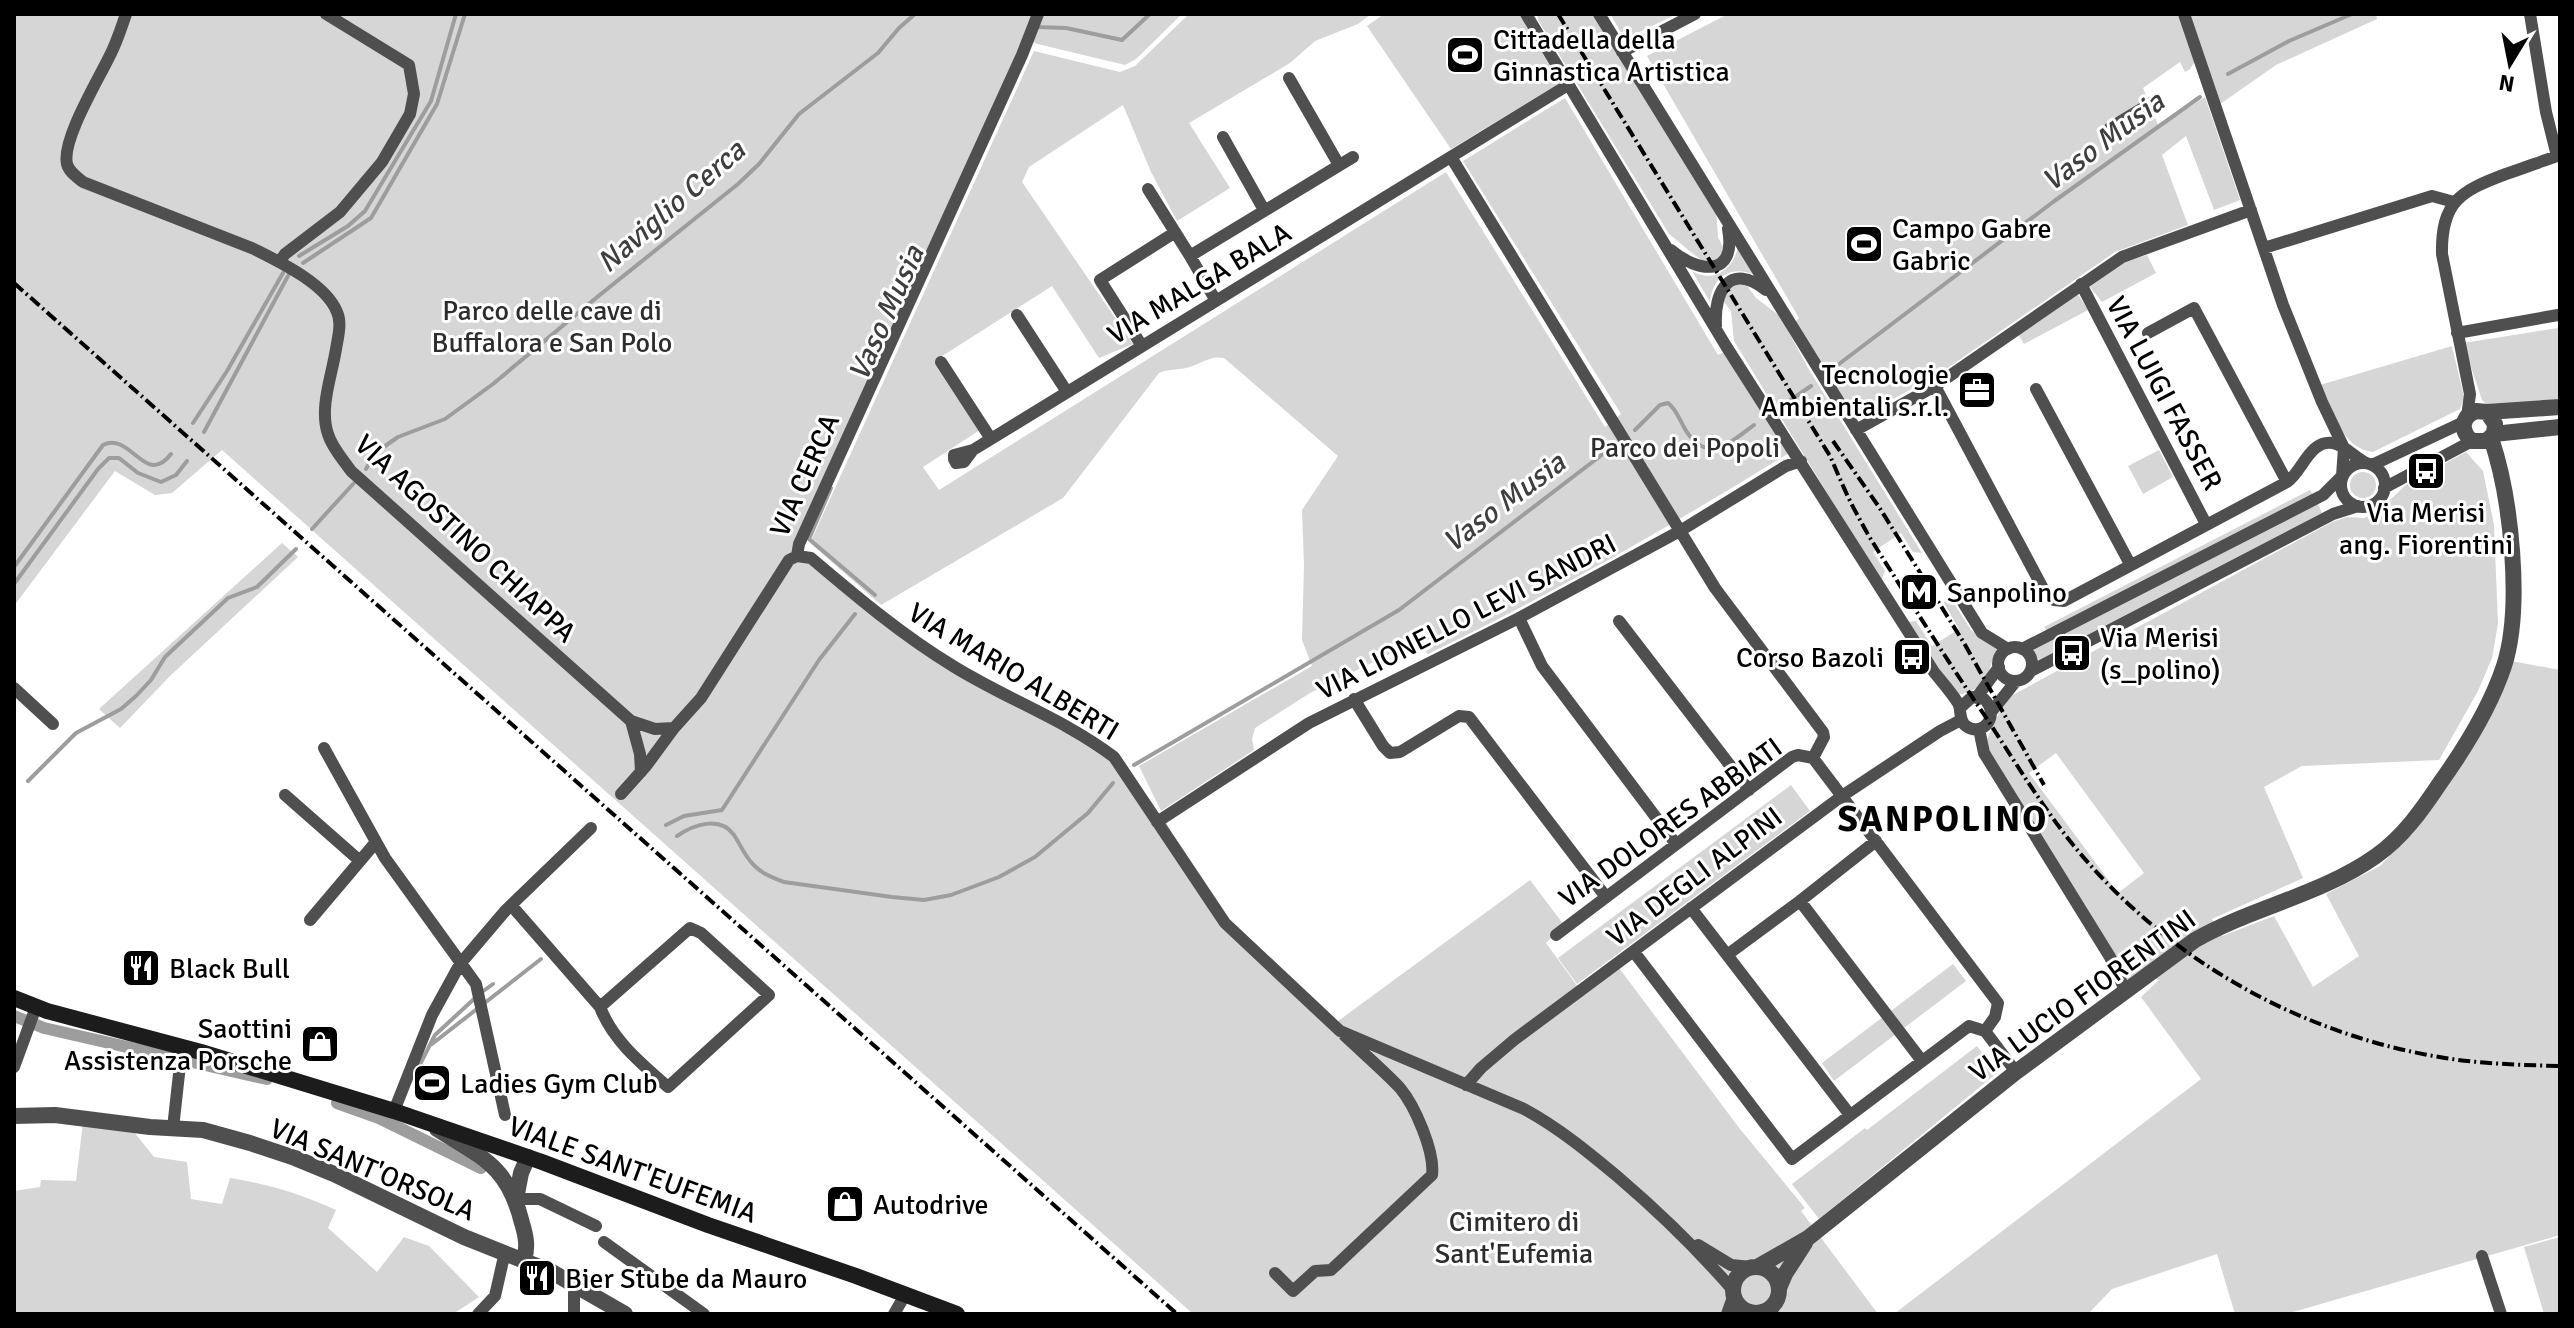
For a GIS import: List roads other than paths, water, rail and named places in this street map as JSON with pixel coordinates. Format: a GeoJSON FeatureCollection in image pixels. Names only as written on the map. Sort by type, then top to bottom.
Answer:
{"type":"FeatureCollection","features":[{"type":"Feature","properties":{"kind":"main road","name":"VIALE SANT'EUFEMIA"},"geometry":{"type":"LineString","coordinates":[[14,998],[35,1011],[180,1057],[394,1111],[957,1314]]}},
{"type":"Feature","properties":{"kind":"street","name":"VIA AGOSTINO CHIAPPA"},"geometry":{"type":"LineString","coordinates":[[126,14],[67,149],[67,165],[72,174],[83,182],[254,249],[320,290],[337,311],[339,332],[325,423],[328,436],[351,471],[631,721]]}},
{"type":"Feature","properties":{"kind":"street"},"geometry":{"type":"LineString","coordinates":[[279,262],[340,212],[382,162],[410,114],[414,94],[409,65],[326,14]]}},
{"type":"Feature","properties":{"kind":"street","name":"VIA CERCA"},"geometry":{"type":"LineString","coordinates":[[621,794],[701,698],[789,560],[797,556],[799,544],[1038,14]]}},
{"type":"Feature","properties":{"kind":"street"},"geometry":{"type":"LineString","coordinates":[[1526,14],[1716,330],[1961,713],[1966,726],[1979,729],[1986,725],[1992,711],[1989,704],[1977,697],[1967,699],[1961,713]]}},
{"type":"Feature","properties":{"kind":"street"},"geometry":{"type":"LineString","coordinates":[[1599,14],[1982,633],[2030,656],[2031,671]]}},
{"type":"Feature","properties":{"kind":"street"},"geometry":{"type":"LineString","coordinates":[[1622,52],[1695,14]]}},
{"type":"Feature","properties":{"kind":"street"},"geometry":{"type":"LineString","coordinates":[[2184,14],[2283,305],[2344,448],[2342,491],[2345,498],[2358,506]]}},
{"type":"Feature","properties":{"kind":"street"},"geometry":{"type":"LineString","coordinates":[[2483,439],[2464,432],[2475,415],[2457,333],[2441,231],[2454,202],[2478,184],[2558,156],[2546,112],[2530,14]]}},
{"type":"Feature","properties":{"kind":"street"},"geometry":{"type":"LineString","coordinates":[[1289,78],[1339,165]]}},
{"type":"Feature","properties":{"kind":"street","name":"VIA MALGA BALA"},"geometry":{"type":"LineString","coordinates":[[973,450],[1568,85]]}},
{"type":"Feature","properties":{"kind":"street"},"geometry":{"type":"LineString","coordinates":[[2110,128],[2153,102]]}},
{"type":"Feature","properties":{"kind":"street"},"geometry":{"type":"LineString","coordinates":[[1223,137],[1264,210]]}},
{"type":"Feature","properties":{"kind":"street"},"geometry":{"type":"LineString","coordinates":[[1190,256],[1353,157]]}},
{"type":"Feature","properties":{"kind":"street"},"geometry":{"type":"LineString","coordinates":[[1451,157],[1715,588],[1823,732],[1824,737],[1813,758],[1998,1003],[1995,1017],[1985,1031]]}},
{"type":"Feature","properties":{"kind":"street"},"geometry":{"type":"LineString","coordinates":[[1148,189],[1216,301]]}},
{"type":"Feature","properties":{"kind":"street"},"geometry":{"type":"LineString","coordinates":[[2264,248],[2432,196],[2454,202]]}},
{"type":"Feature","properties":{"kind":"street"},"geometry":{"type":"LineString","coordinates":[[1856,430],[1935,386],[2122,257],[2251,210]]}},
{"type":"Feature","properties":{"kind":"street"},"geometry":{"type":"LineString","coordinates":[[1665,245],[1692,264],[1709,268],[1718,266],[1729,253],[1726,221]]}},
{"type":"Feature","properties":{"kind":"street"},"geometry":{"type":"LineString","coordinates":[[1142,346],[1100,280],[1174,233]]}},
{"type":"Feature","properties":{"kind":"street"},"geometry":{"type":"LineString","coordinates":[[1716,330],[1718,301],[1729,282],[1740,277],[1772,294]]}},
{"type":"Feature","properties":{"kind":"street","name":"VIA LUIGI FASSER"},"geometry":{"type":"LineString","coordinates":[[2081,284],[2206,524]]}},
{"type":"Feature","properties":{"kind":"street"},"geometry":{"type":"LineString","coordinates":[[2148,333],[2194,308],[2287,482]]}},
{"type":"Feature","properties":{"kind":"street"},"geometry":{"type":"LineString","coordinates":[[1017,315],[1067,392]]}},
{"type":"Feature","properties":{"kind":"street"},"geometry":{"type":"LineString","coordinates":[[2457,333],[2558,315]]}},
{"type":"Feature","properties":{"kind":"street"},"geometry":{"type":"LineString","coordinates":[[941,362],[991,439]]}},
{"type":"Feature","properties":{"kind":"street"},"geometry":{"type":"LineString","coordinates":[[1935,386],[2047,596],[2054,600],[2064,601],[2287,482],[2295,477],[2313,451],[2325,444],[2334,443],[2344,448],[2382,475],[2384,488],[2378,500],[2333,514],[2031,671],[2027,677],[2016,681],[1992,711]]}},
{"type":"Feature","properties":{"kind":"street"},"geometry":{"type":"LineString","coordinates":[[2036,389],[2130,564]]}},
{"type":"Feature","properties":{"kind":"street"},"geometry":{"type":"LineString","coordinates":[[2016,681],[2003,676],[1999,667],[2000,657],[2323,495],[2352,465],[2369,464],[2475,415],[2560,407]]}},
{"type":"Feature","properties":{"kind":"street"},"geometry":{"type":"LineString","coordinates":[[2475,415],[2495,424],[2483,439]]}},
{"type":"Feature","properties":{"kind":"street"},"geometry":{"type":"LineString","coordinates":[[2384,488],[2483,439],[2560,427]]}},
{"type":"Feature","properties":{"kind":"street","name":"VIA LUCIO FIORENTINI"},"geometry":{"type":"LineString","coordinates":[[1755,1266],[1808,1238],[2016,1072],[2195,940],[2217,927],[2350,873],[2379,855],[2415,819],[2489,703],[2509,647],[2512,577],[2507,509],[2500,475],[2483,439]]}},
{"type":"Feature","properties":{"kind":"street","name":"VIA LIONELLO LEVI SANDRI"},"geometry":{"type":"LineString","coordinates":[[1157,822],[1309,723],[1519,618],[1680,531],[1786,466],[1801,461]]}},
{"type":"Feature","properties":{"kind":"street","name":"VIA MARIO ALBERTI"},"geometry":{"type":"LineString","coordinates":[[797,556],[811,558],[888,623],[955,668],[1043,712],[1114,757],[1225,923],[1402,1090],[1423,1129],[1433,1165],[1432,1175],[1331,1270],[1315,1271],[1293,1291],[1275,1273]]}},
{"type":"Feature","properties":{"kind":"street"},"geometry":{"type":"LineString","coordinates":[[1519,618],[1542,666],[1676,844]]}},
{"type":"Feature","properties":{"kind":"street"},"geometry":{"type":"LineString","coordinates":[[1619,621],[1749,790]]}},
{"type":"Feature","properties":{"kind":"street"},"geometry":{"type":"LineString","coordinates":[[1977,697],[1999,667]]}},
{"type":"Feature","properties":{"kind":"street"},"geometry":{"type":"LineString","coordinates":[[14,688],[53,724]]}},
{"type":"Feature","properties":{"kind":"street"},"geometry":{"type":"LineString","coordinates":[[1354,699],[1390,753],[1400,752],[1459,716],[1469,717],[1606,897]]}},
{"type":"Feature","properties":{"kind":"street","name":"VIA DEGLI ALPINI"},"geometry":{"type":"LineString","coordinates":[[1466,1085],[1514,1040],[1842,796],[1940,731],[1961,713]]}},
{"type":"Feature","properties":{"kind":"street"},"geometry":{"type":"LineString","coordinates":[[631,721],[655,729],[674,728]]}},
{"type":"Feature","properties":{"kind":"street"},"geometry":{"type":"LineString","coordinates":[[631,721],[637,739],[641,772]]}},
{"type":"Feature","properties":{"kind":"street"},"geometry":{"type":"LineString","coordinates":[[1979,729],[1984,753],[2110,957],[2125,990]]}},
{"type":"Feature","properties":{"kind":"street"},"geometry":{"type":"LineString","coordinates":[[324,748],[385,858],[476,984],[505,1115]]}},
{"type":"Feature","properties":{"kind":"street","name":"VIA DOLORES ABBIATI"},"geometry":{"type":"LineString","coordinates":[[1556,935],[1792,757],[1813,758]]}},
{"type":"Feature","properties":{"kind":"street"},"geometry":{"type":"LineString","coordinates":[[285,795],[360,861]]}},
{"type":"Feature","properties":{"kind":"street"},"geometry":{"type":"LineString","coordinates":[[394,1111],[432,1015],[460,964],[511,905],[591,828]]}},
{"type":"Feature","properties":{"kind":"street"},"geometry":{"type":"LineString","coordinates":[[1727,955],[1876,841]]}},
{"type":"Feature","properties":{"kind":"street"},"geometry":{"type":"LineString","coordinates":[[310,920],[376,842]]}},
{"type":"Feature","properties":{"kind":"street"},"geometry":{"type":"LineString","coordinates":[[1800,901],[1922,1061]]}},
{"type":"Feature","properties":{"kind":"street"},"geometry":{"type":"LineString","coordinates":[[511,905],[600,1007],[604,1019],[628,1051],[668,1087],[769,995],[701,933],[690,928],[600,1007]]}},
{"type":"Feature","properties":{"kind":"street"},"geometry":{"type":"LineString","coordinates":[[1691,908],[1850,1115]]}},
{"type":"Feature","properties":{"kind":"street"},"geometry":{"type":"LineString","coordinates":[[1634,952],[1792,1159],[1969,1026],[1985,1031],[2016,1072]]}},
{"type":"Feature","properties":{"kind":"street"},"geometry":{"type":"LineString","coordinates":[[14,1067],[35,1011]]}},
{"type":"Feature","properties":{"kind":"street","name":"VIA MARIO ALBERTI"},"geometry":{"type":"LineString","coordinates":[[1340,1031],[1553,1124],[1682,1235],[1733,1293]]}},
{"type":"Feature","properties":{"kind":"street"},"geometry":{"type":"LineString","coordinates":[[173,1128],[180,1057]]}},
{"type":"Feature","properties":{"kind":"street","name":"VIA SANT'ORSOLA"},"geometry":{"type":"LineString","coordinates":[[14,1116],[55,1115],[203,1130],[295,1158],[464,1237],[552,1272],[625,1314]]}},
{"type":"Feature","properties":{"kind":"street"},"geometry":{"type":"LineString","coordinates":[[429,1124],[478,1155],[502,1175],[516,1199],[526,1239],[524,1260]]}},
{"type":"Feature","properties":{"kind":"street"},"geometry":{"type":"LineString","coordinates":[[516,1199],[528,1157]]}},
{"type":"Feature","properties":{"kind":"street"},"geometry":{"type":"LineString","coordinates":[[516,1199],[540,1199],[596,1226]]}},
{"type":"Feature","properties":{"kind":"street","name":"VIA MARIO ALBERTI"},"geometry":{"type":"LineString","coordinates":[[1682,1235],[1731,1265],[1755,1266]]}},
{"type":"Feature","properties":{"kind":"street","name":"VIA LUCIO FIORENTINI"},"geometry":{"type":"LineString","coordinates":[[1779,1292],[1785,1274],[1808,1238]]}},
{"type":"Feature","properties":{"kind":"street"},"geometry":{"type":"LineString","coordinates":[[604,1242],[704,1314]]}},
{"type":"Feature","properties":{"kind":"street"},"geometry":{"type":"LineString","coordinates":[[478,1314],[495,1296],[505,1252]]}},
{"type":"Feature","properties":{"kind":"street"},"geometry":{"type":"LineString","coordinates":[[2482,1256],[2499,1314]]}},
{"type":"Feature","properties":{"kind":"street"},"geometry":{"type":"LineString","coordinates":[[1727,1314],[1738,1275],[1755,1266],[1773,1274],[1787,1314]]}},
{"type":"Feature","properties":{"kind":"street"},"geometry":{"type":"LineString","coordinates":[[574,1314],[577,1286]]}},
{"type":"Feature","properties":{"kind":"street"},"geometry":{"type":"LineString","coordinates":[[1733,1293],[1742,1309],[1752,1314],[1771,1308],[1779,1292]]}},
{"type":"Feature","properties":{"kind":"street"},"geometry":{"type":"LineString","coordinates":[[894,1314],[905,1295]]}},
{"type":"Feature","properties":{"kind":"waterway"},"geometry":{"type":"LineString","coordinates":[[299,256],[348,226],[365,211],[431,101],[456,14]]}},
{"type":"Feature","properties":{"kind":"waterway"},"geometry":{"type":"LineString","coordinates":[[303,263],[371,218],[437,104],[465,14]]}},
{"type":"Feature","properties":{"kind":"waterway","name":"Naviglio Cerca"},"geometry":{"type":"LineString","coordinates":[[366,469],[375,453],[398,437],[445,419],[493,384],[738,184],[759,164],[799,114],[878,53],[915,14]]}},
{"type":"Feature","properties":{"kind":"waterway","name":"Vaso Musia"},"geometry":{"type":"LineString","coordinates":[[1037,27],[1066,28],[1122,40],[1150,14]]}},
{"type":"Feature","properties":{"kind":"waterway","name":"Vaso Musia"},"geometry":{"type":"LineString","coordinates":[[2228,74],[2289,41],[2352,14]]}},
{"type":"Feature","properties":{"kind":"waterway","name":"Vaso Musia"},"geometry":{"type":"LineString","coordinates":[[1839,364],[2053,202],[2200,97]]}},
{"type":"Feature","properties":{"kind":"waterway"},"geometry":{"type":"LineString","coordinates":[[193,423],[227,371],[283,273]]}},
{"type":"Feature","properties":{"kind":"waterway"},"geometry":{"type":"LineString","coordinates":[[204,432],[289,274]]}},
{"type":"Feature","properties":{"kind":"waterway","name":"Vaso Musia"},"geometry":{"type":"LineString","coordinates":[[1782,406],[1811,386]]}},
{"type":"Feature","properties":{"kind":"waterway","name":"Vaso Musia"},"geometry":{"type":"LineString","coordinates":[[1635,430],[1660,405],[1668,403],[1693,440],[1701,446],[1710,448],[1727,444],[1754,425]]}},
{"type":"Feature","properties":{"kind":"waterway"},"geometry":{"type":"LineString","coordinates":[[14,567],[103,445],[122,445],[153,465],[162,463],[171,454]]}},
{"type":"Feature","properties":{"kind":"waterway","name":"Vaso Musia"},"geometry":{"type":"LineString","coordinates":[[1134,765],[1399,610],[1612,447]]}},
{"type":"Feature","properties":{"kind":"waterway"},"geometry":{"type":"LineString","coordinates":[[14,584],[109,458],[119,458],[138,473],[161,482],[176,475],[187,461]]}},
{"type":"Feature","properties":{"kind":"waterway","name":"Naviglio Cerca"},"geometry":{"type":"LineString","coordinates":[[312,529],[354,483]]}},
{"type":"Feature","properties":{"kind":"waterway","name":"Vaso Musia"},"geometry":{"type":"LineString","coordinates":[[831,488],[809,539],[875,595]]}},
{"type":"Feature","properties":{"kind":"waterway","name":"Naviglio Cerca"},"geometry":{"type":"LineString","coordinates":[[28,781],[76,733],[121,709],[136,696],[151,680],[165,657],[228,598],[257,587],[296,549]]}},
{"type":"Feature","properties":{"kind":"waterway","name":"Vaso Musia"},"geometry":{"type":"LineString","coordinates":[[666,825],[684,816],[722,810],[819,660],[855,614]]}},
{"type":"Feature","properties":{"kind":"waterway","name":"Vaso Musia"},"geometry":{"type":"LineString","coordinates":[[677,836],[698,826],[721,825],[734,835],[754,866],[784,882],[924,900],[951,895],[999,877],[1035,857],[1088,813],[1113,783]]}},
{"type":"Feature","properties":{"kind":"waterway","name":"Vaso Musia"},"geometry":{"type":"LineString","coordinates":[[432,1044],[541,959]]}},
{"type":"Feature","properties":{"kind":"waterway","name":"Vaso Musia"},"geometry":{"type":"LineString","coordinates":[[482,992],[493,984]]}},
{"type":"Feature","properties":{"kind":"waterway","name":"Vaso Musia"},"geometry":{"type":"LineString","coordinates":[[415,1074],[435,1035],[475,998]]}},
{"type":"Feature","properties":{"kind":"waterway"},"geometry":{"type":"LineString","coordinates":[[14,1016],[44,1028],[267,1079]]}},
{"type":"Feature","properties":{"kind":"waterway"},"geometry":{"type":"LineString","coordinates":[[337,1103],[379,1118],[481,1168]]}},
{"type":"Feature","properties":{"kind":"railway"},"geometry":{"type":"LineString","coordinates":[[1558,14],[1830,456],[1863,525],[1899,584],[2050,815],[2111,887],[2151,924],[2194,957],[2240,986],[2289,1011],[2339,1031],[2392,1047],[2445,1058],[2560,1066]]}},
{"type":"Feature","properties":{"kind":"railway"},"geometry":{"type":"LineString","coordinates":[[14,283],[1177,1314]]}},
{"type":"Feature","properties":{"kind":"railway"},"geometry":{"type":"LineString","coordinates":[[1833,441],[1879,507],[1964,643],[2044,785]]}},
{"type":"Feature","properties":{"kind":"place","name":"Cittadella della Ginnastica Artistica"},"geometry":{"type":"Point","coordinates":[1465,55]}},
{"type":"Feature","properties":{"kind":"place","name":"Campo Gabre Gabric"},"geometry":{"type":"Point","coordinates":[1864,244]}},
{"type":"Feature","properties":{"kind":"place","name":"Tecnologie Ambientali s.r.l."},"geometry":{"type":"Point","coordinates":[1977,390]}},
{"type":"Feature","properties":{"kind":"place","name":"Via Merisi ang. Fiorentini"},"geometry":{"type":"Point","coordinates":[2426,471]}},
{"type":"Feature","properties":{"kind":"place","name":"Sanpolino"},"geometry":{"type":"Point","coordinates":[1919,592]}},
{"type":"Feature","properties":{"kind":"place","name":"Via Merisi (s_polino)"},"geometry":{"type":"Point","coordinates":[2072,653]}},
{"type":"Feature","properties":{"kind":"place","name":"Corso Bazoli"},"geometry":{"type":"Point","coordinates":[1912,657]}},
{"type":"Feature","properties":{"kind":"place","name":"Black Bull"},"geometry":{"type":"Point","coordinates":[141,968]}},
{"type":"Feature","properties":{"kind":"place","name":"Saottini Assistenza Porsche"},"geometry":{"type":"Point","coordinates":[320,1044]}},
{"type":"Feature","properties":{"kind":"place","name":"Ladies Gym Club"},"geometry":{"type":"Point","coordinates":[432,1083]}},
{"type":"Feature","properties":{"kind":"place","name":"Autodrive"},"geometry":{"type":"Point","coordinates":[845,1204]}},
{"type":"Feature","properties":{"kind":"place","name":"Bier Stube da Mauro"},"geometry":{"type":"Point","coordinates":[537,1278]}},
{"type":"Feature","properties":{"kind":"district","name":"SANPOLINO"},"geometry":{"type":"Point","coordinates":[1943,818]}},
{"type":"Feature","properties":{"kind":"park label","name":"Parco delle cave di Buffalora e San Polo"},"geometry":{"type":"Point","coordinates":[552,326]}},
{"type":"Feature","properties":{"kind":"park label","name":"Parco dei Popoli"},"geometry":{"type":"Point","coordinates":[1685,447]}},
{"type":"Feature","properties":{"kind":"park label","name":"Cimitero di Sant'Eufemia"},"geometry":{"type":"Point","coordinates":[1514,1237]}}]}
